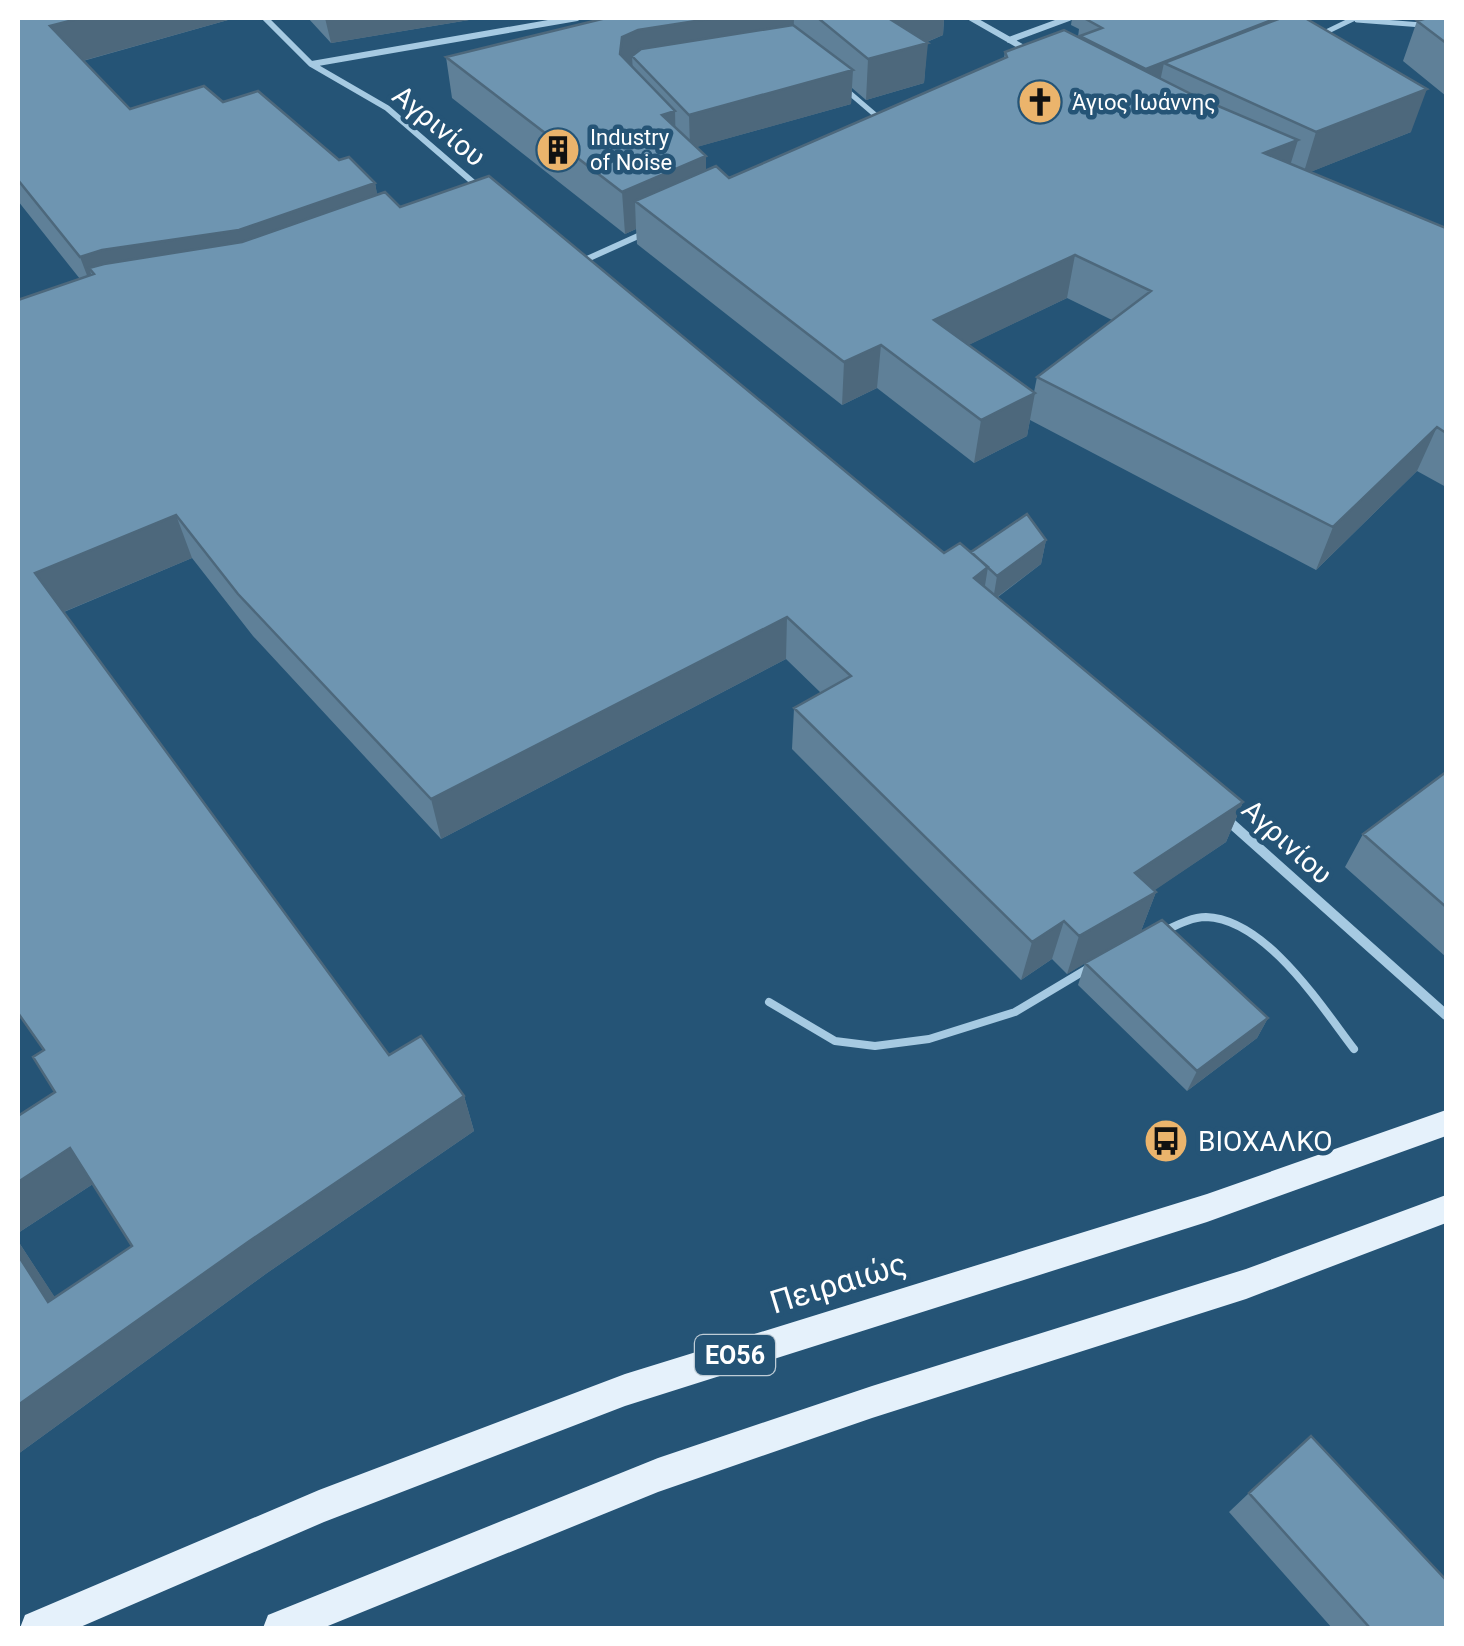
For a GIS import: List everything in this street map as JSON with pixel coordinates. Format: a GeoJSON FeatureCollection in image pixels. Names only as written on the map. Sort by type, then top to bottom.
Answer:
{"type":"FeatureCollection","features":[{"type":"Feature","properties":{"kind":"main road","name":"Πειραιώς"},"geometry":{"type":"LineString","coordinates":[[38,1628],[319,1506],[626,1390],[1206,1208],[1446,1122]]}},
{"type":"Feature","properties":{"kind":"main road"},"geometry":{"type":"LineString","coordinates":[[281,1628],[658,1475],[872,1402],[1246,1284],[1446,1209]]}},
{"type":"Feature","properties":{"kind":"street","name":"Αγρινίου"},"geometry":{"type":"LineString","coordinates":[[265,18],[311,64],[387,108],[486,194]]}},
{"type":"Feature","properties":{"kind":"street"},"geometry":{"type":"LineString","coordinates":[[311,64],[577,18]]}},
{"type":"Feature","properties":{"kind":"street"},"geometry":{"type":"LineString","coordinates":[[971,18],[1041,57],[1024,65]]}},
{"type":"Feature","properties":{"kind":"street"},"geometry":{"type":"LineString","coordinates":[[1008,40],[1069,18]]}},
{"type":"Feature","properties":{"kind":"street"},"geometry":{"type":"LineString","coordinates":[[586,277],[570,266],[657,228]]}},
{"type":"Feature","properties":{"kind":"street","name":"Αγρινίου"},"geometry":{"type":"LineString","coordinates":[[1211,804],[1446,1015]]}},
{"type":"Feature","properties":{"kind":"lane"},"geometry":{"type":"LineString","coordinates":[[1321,34],[1356,19],[1429,25]]}},
{"type":"Feature","properties":{"kind":"lane"},"geometry":{"type":"LineString","coordinates":[[832,79],[887,126]]}},
{"type":"Feature","properties":{"kind":"lane"},"geometry":{"type":"LineString","coordinates":[[468,200],[486,194]]}},
{"type":"Feature","properties":{"kind":"lane"},"geometry":{"type":"LineString","coordinates":[[1156,934],[1205,917],[1232,923],[1275,953],[1354,1048]]}},
{"type":"Feature","properties":{"kind":"lane"},"geometry":{"type":"LineString","coordinates":[[769,1002],[835,1041],[875,1046],[928,1039],[1015,1012],[1097,964]]}},
{"type":"Feature","properties":{"kind":"building"},"geometry":{"type":"Polygon","coordinates":[[[18,18],[81,18],[50,26],[130,109],[204,86],[223,102],[258,91],[339,160],[349,157],[375,183],[239,230],[102,250],[80,257],[18,180],[18,18]]]}},
{"type":"Feature","properties":{"kind":"building"},"geometry":{"type":"Polygon","coordinates":[[[606,18],[715,18],[638,30],[622,37],[620,54],[675,111],[662,115],[706,156],[622,192],[446,57],[606,18]]]}},
{"type":"Feature","properties":{"kind":"building"},"geometry":{"type":"Polygon","coordinates":[[[818,18],[893,18],[890,19],[928,43],[868,59],[818,18]]]}},
{"type":"Feature","properties":{"kind":"building"},"geometry":{"type":"Polygon","coordinates":[[[1084,18],[1277,18],[1146,69],[1080,36],[1102,28],[1084,18]]]}},
{"type":"Feature","properties":{"kind":"building"},"geometry":{"type":"Polygon","coordinates":[[[1281,18],[1305,18],[1427,89],[1316,132],[1164,63],[1281,18]]]}},
{"type":"Feature","properties":{"kind":"building"},"geometry":{"type":"Polygon","coordinates":[[[1446,18],[1446,43],[1417,21],[1446,18]]]}},
{"type":"Feature","properties":{"kind":"building"},"geometry":{"type":"Polygon","coordinates":[[[793,25],[853,70],[689,115],[632,56],[641,49],[793,25]]]}},
{"type":"Feature","properties":{"kind":"building"},"geometry":{"type":"Polygon","coordinates":[[[1064,30],[1197,97],[1298,140],[1264,153],[1446,228],[1446,433],[1437,427],[1333,527],[1037,377],[1151,291],[1075,255],[934,320],[1035,393],[981,420],[881,345],[844,362],[635,201],[716,166],[729,178],[1007,57],[1005,52],[1064,30]]]}},
{"type":"Feature","properties":{"kind":"building"},"geometry":{"type":"Polygon","coordinates":[[[489,176],[944,553],[960,543],[988,567],[974,578],[1243,802],[1135,873],[1156,892],[1079,936],[1064,921],[1032,942],[794,708],[851,676],[787,617],[431,799],[238,594],[176,515],[35,573],[389,1055],[421,1036],[464,1096],[248,1242],[18,1405],[18,1255],[48,1302],[132,1246],[70,1148],[18,1182],[18,1116],[55,1092],[33,1057],[44,1050],[18,1013],[18,300],[94,274],[89,268],[104,264],[242,242],[385,192],[400,207],[489,176]]]}},
{"type":"Feature","properties":{"kind":"building"},"geometry":{"type":"Polygon","coordinates":[[[1027,514],[1046,540],[997,576],[971,552],[1027,514]]]}},
{"type":"Feature","properties":{"kind":"building"},"geometry":{"type":"Polygon","coordinates":[[[1446,772],[1446,907],[1363,834],[1446,772]]]}},
{"type":"Feature","properties":{"kind":"building"},"geometry":{"type":"Polygon","coordinates":[[[1162,920],[1268,1018],[1197,1071],[1085,963],[1162,920]]]}},
{"type":"Feature","properties":{"kind":"building"},"geometry":{"type":"Polygon","coordinates":[[[1311,1436],[1446,1580],[1446,1628],[1370,1628],[1249,1493],[1311,1436]]]}},
{"type":"Feature","properties":{"kind":"place","name":"Άγιος Ιωάννης"},"geometry":{"type":"Point","coordinates":[1040,102]}},
{"type":"Feature","properties":{"kind":"place","name":"Industry of Noise"},"geometry":{"type":"Point","coordinates":[558,150]}},
{"type":"Feature","properties":{"kind":"place","name":"ΒΙΟΧΑΛΚΟ"},"geometry":{"type":"Point","coordinates":[1166,1141]}}]}
